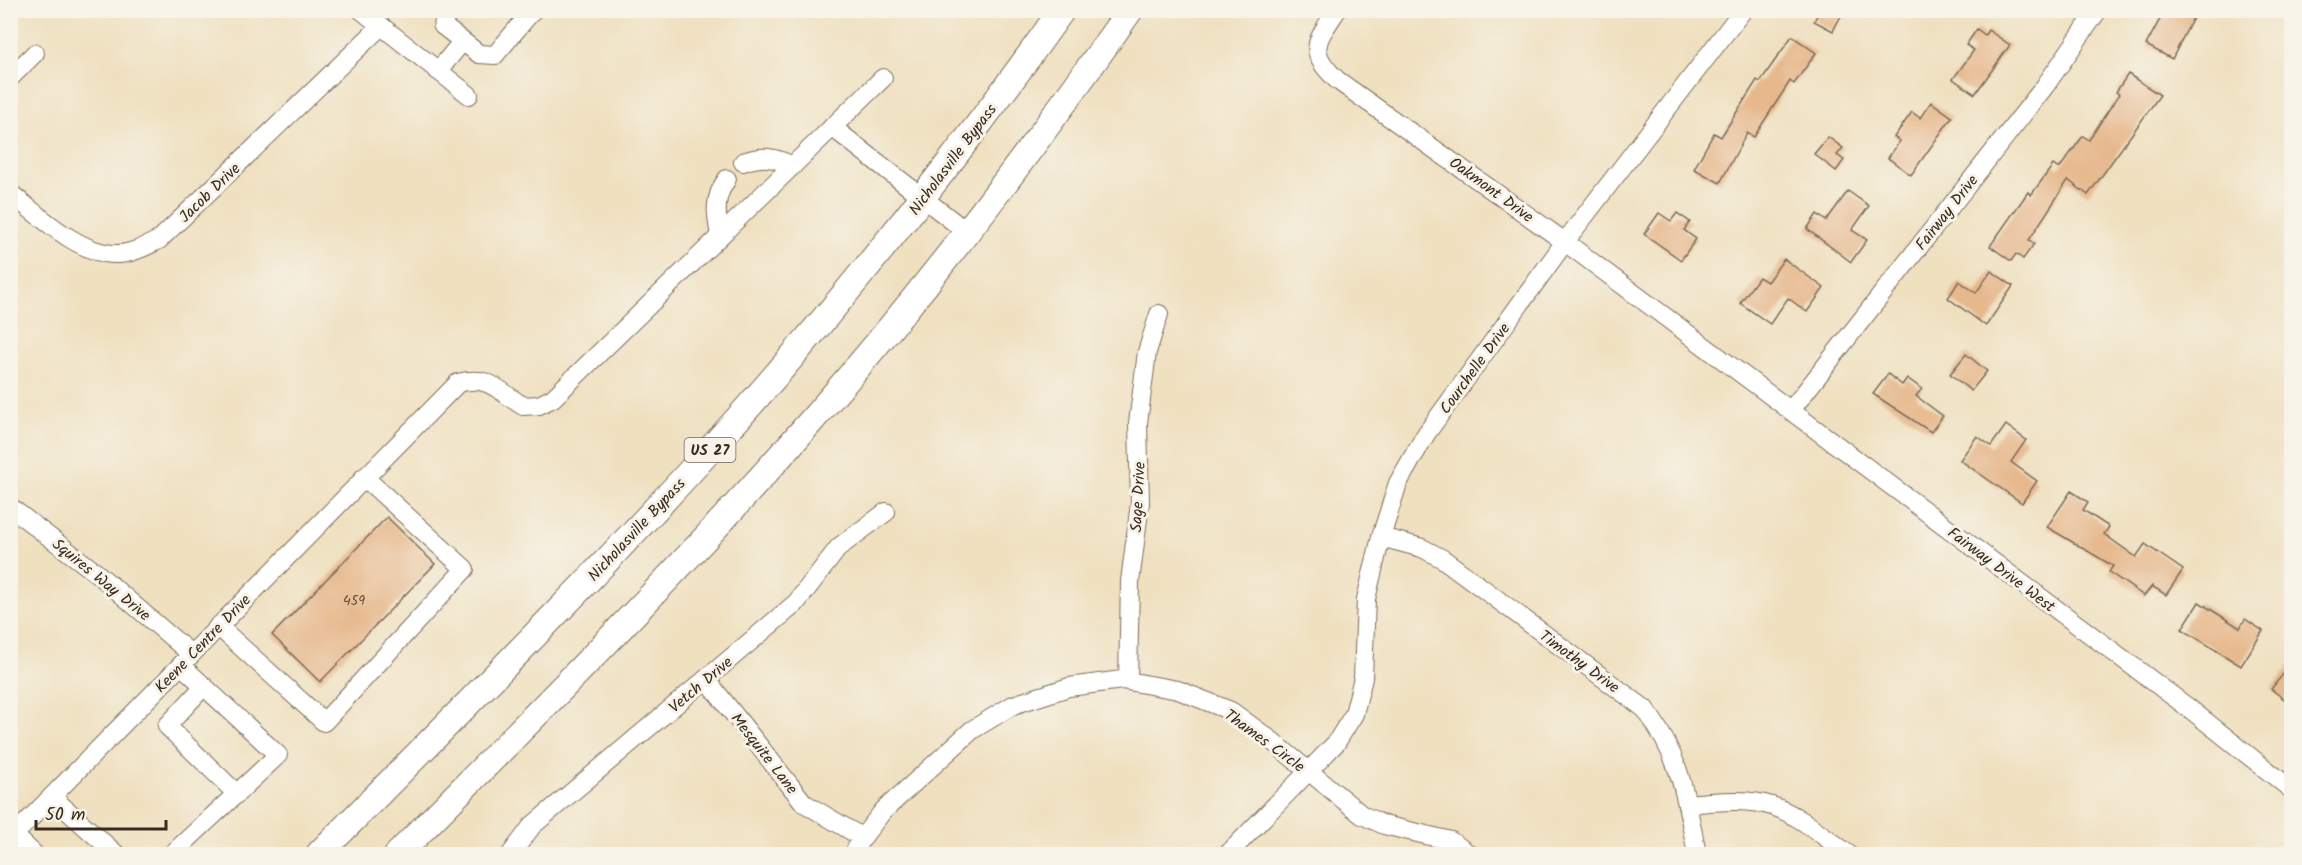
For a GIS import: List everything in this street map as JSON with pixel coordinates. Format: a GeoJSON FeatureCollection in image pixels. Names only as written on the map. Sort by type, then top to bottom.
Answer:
{"type":"FeatureCollection","features":[{"type":"Feature","properties":{"kind":"highway","name":"Nicholasville Bypass"},"geometry":{"type":"LineString","coordinates":[[319,855],[688,474],[793,356],[922,199],[1062,10]]}},
{"type":"Feature","properties":{"kind":"highway"},"geometry":{"type":"LineString","coordinates":[[398,855],[734,507],[829,402],[968,233],[1130,10]]}},
{"type":"Feature","properties":{"kind":"street"},"geometry":{"type":"LineString","coordinates":[[361,10],[469,95]]}},
{"type":"Feature","properties":{"kind":"street"},"geometry":{"type":"LineString","coordinates":[[447,10],[443,26],[479,54],[495,55],[533,10]]}},
{"type":"Feature","properties":{"kind":"street","name":"Oakmont Drive"},"geometry":{"type":"LineString","coordinates":[[1337,10],[1317,43],[1316,51],[1321,64],[1337,80],[1565,242],[1710,350]]}},
{"type":"Feature","properties":{"kind":"street","name":"Courchelle Drive"},"geometry":{"type":"LineString","coordinates":[[1228,855],[1336,743],[1354,714],[1363,678],[1366,599],[1381,537],[1398,483],[1426,434],[1565,242],[1743,10]]}},
{"type":"Feature","properties":{"kind":"street","name":"Fairway Drive"},"geometry":{"type":"LineString","coordinates":[[1791,410],[2045,86],[2098,10]]}},
{"type":"Feature","properties":{"kind":"street","name":"Jacob Drive"},"geometry":{"type":"LineString","coordinates":[[10,193],[73,242],[114,255],[142,249],[159,240],[381,26]]}},
{"type":"Feature","properties":{"kind":"street"},"geometry":{"type":"LineString","coordinates":[[438,71],[462,42]]}},
{"type":"Feature","properties":{"kind":"street"},"geometry":{"type":"LineString","coordinates":[[10,78],[35,53]]}},
{"type":"Feature","properties":{"kind":"street"},"geometry":{"type":"LineString","coordinates":[[720,236],[883,78]]}},
{"type":"Feature","properties":{"kind":"street"},"geometry":{"type":"LineString","coordinates":[[832,127],[968,233]]}},
{"type":"Feature","properties":{"kind":"street"},"geometry":{"type":"LineString","coordinates":[[743,162],[761,155],[778,158],[792,166]]}},
{"type":"Feature","properties":{"kind":"street"},"geometry":{"type":"LineString","coordinates":[[720,236],[716,214],[717,192],[726,179]]}},
{"type":"Feature","properties":{"kind":"street","name":"Keene Centre Drive"},"geometry":{"type":"LineString","coordinates":[[12,837],[393,446],[458,383],[475,379],[488,381],[523,406],[539,405],[553,398],[720,236]]}},
{"type":"Feature","properties":{"kind":"street","name":"Sage Drive"},"geometry":{"type":"LineString","coordinates":[[1128,681],[1130,582],[1140,503],[1138,423],[1147,352],[1159,314]]}},
{"type":"Feature","properties":{"kind":"street","name":"Fairway Drive West"},"geometry":{"type":"LineString","coordinates":[[1710,350],[2190,709],[2292,790]]}},
{"type":"Feature","properties":{"kind":"street"},"geometry":{"type":"LineString","coordinates":[[218,626],[324,722],[465,569],[364,477]]}},
{"type":"Feature","properties":{"kind":"street","name":"Squires Way Drive"},"geometry":{"type":"LineString","coordinates":[[10,507],[99,575],[186,659],[204,686],[278,755],[237,794]]}},
{"type":"Feature","properties":{"kind":"street","name":"Vetch Drive"},"geometry":{"type":"LineString","coordinates":[[511,855],[532,826],[796,603],[839,547],[886,512]]}},
{"type":"Feature","properties":{"kind":"street","name":"Timothy Drive"},"geometry":{"type":"LineString","coordinates":[[1381,537],[1422,548],[1443,559],[1645,709],[1666,738],[1681,772],[1697,855]]}},
{"type":"Feature","properties":{"kind":"street","name":"Mesquite Lane"},"geometry":{"type":"LineString","coordinates":[[706,679],[804,803],[863,838]]}},
{"type":"Feature","properties":{"kind":"street","name":"Thames Circle"},"geometry":{"type":"LineString","coordinates":[[854,855],[863,838],[883,811],[972,730],[1013,705],[1069,687],[1128,681],[1178,690],[1231,711],[1362,815],[1384,825],[1451,841],[1469,855]]}},
{"type":"Feature","properties":{"kind":"street"},"geometry":{"type":"LineString","coordinates":[[172,855],[237,794],[167,726],[204,686]]}},
{"type":"Feature","properties":{"kind":"street"},"geometry":{"type":"LineString","coordinates":[[52,797],[116,855]]}},
{"type":"Feature","properties":{"kind":"street"},"geometry":{"type":"LineString","coordinates":[[1687,804],[1735,799],[1768,802],[1797,816],[1848,855]]}},
{"type":"Feature","properties":{"kind":"street"},"geometry":{"type":"LineString","coordinates":[[12,837],[34,855]]}},
{"type":"Feature","properties":{"kind":"building"},"geometry":{"type":"Polygon","coordinates":[[[1820,10],[1844,10],[1833,31],[1814,21],[1820,10]]]}},
{"type":"Feature","properties":{"kind":"building"},"geometry":{"type":"Polygon","coordinates":[[[2165,10],[2197,10],[2172,59],[2146,45],[2165,10]]]}},
{"type":"Feature","properties":{"kind":"building"},"geometry":{"type":"Polygon","coordinates":[[[1977,29],[1985,35],[1988,30],[2010,45],[1975,94],[1953,79],[1974,50],[1966,45],[1977,29]]]}},
{"type":"Feature","properties":{"kind":"building"},"geometry":{"type":"Polygon","coordinates":[[[1792,36],[1816,53],[1794,84],[1790,81],[1754,137],[1747,133],[1720,183],[1694,169],[1714,133],[1721,137],[1757,80],[1760,82],[1792,36]]]}},
{"type":"Feature","properties":{"kind":"building"},"geometry":{"type":"Polygon","coordinates":[[[2128,74],[2160,95],[2088,195],[2068,180],[2029,240],[2034,244],[2023,259],[2016,254],[2011,261],[1990,246],[2028,192],[2031,195],[2053,165],[2059,169],[2083,136],[2089,140],[2119,94],[2116,92],[2128,74]]]}},
{"type":"Feature","properties":{"kind":"building"},"geometry":{"type":"Polygon","coordinates":[[[1931,102],[1952,117],[1911,175],[1888,158],[1900,141],[1894,137],[1912,112],[1920,118],[1931,102]]]}},
{"type":"Feature","properties":{"kind":"building"},"geometry":{"type":"Polygon","coordinates":[[[1828,137],[1843,148],[1837,155],[1844,160],[1836,171],[1814,154],[1828,137]]]}},
{"type":"Feature","properties":{"kind":"building"},"geometry":{"type":"Polygon","coordinates":[[[1848,191],[1869,206],[1852,230],[1867,240],[1851,262],[1807,229],[1817,214],[1826,221],[1848,191]]]}},
{"type":"Feature","properties":{"kind":"building"},"geometry":{"type":"Polygon","coordinates":[[[1659,213],[1671,221],[1677,213],[1690,222],[1684,230],[1696,239],[1681,260],[1644,234],[1659,213]]]}},
{"type":"Feature","properties":{"kind":"building"},"geometry":{"type":"Polygon","coordinates":[[[1784,259],[1824,288],[1807,312],[1788,298],[1770,324],[1740,303],[1759,277],[1767,282],[1784,259]]]}},
{"type":"Feature","properties":{"kind":"building"},"geometry":{"type":"Polygon","coordinates":[[[1991,271],[2013,286],[1986,326],[1948,298],[1959,281],[1976,293],[1991,271]]]}},
{"type":"Feature","properties":{"kind":"building"},"geometry":{"type":"Polygon","coordinates":[[[1966,354],[1987,371],[1971,391],[1950,374],[1966,354]]]}},
{"type":"Feature","properties":{"kind":"building"},"geometry":{"type":"Polygon","coordinates":[[[1888,374],[1902,385],[1907,378],[1922,389],[1916,396],[1943,416],[1931,432],[1873,394],[1888,374]]]}},
{"type":"Feature","properties":{"kind":"building"},"geometry":{"type":"Polygon","coordinates":[[[2006,425],[2026,440],[2011,462],[2037,481],[2022,503],[1960,460],[1977,436],[1991,446],[2006,425]]]}},
{"type":"Feature","properties":{"kind":"building"},"geometry":{"type":"Polygon","coordinates":[[[2071,491],[2088,502],[2083,510],[2109,527],[2104,534],[2136,557],[2145,544],[2183,570],[2166,595],[2152,586],[2144,596],[2109,572],[2113,566],[2047,527],[2071,491]]]}},
{"type":"Feature","properties":{"kind":"building"},"geometry":{"type":"Polygon","coordinates":[[[387,517],[435,564],[320,682],[272,635],[387,517]]]}},
{"type":"Feature","properties":{"kind":"building"},"geometry":{"type":"Polygon","coordinates":[[[2199,602],[2240,628],[2245,619],[2263,631],[2241,666],[2182,629],[2199,602]]]}},
{"type":"Feature","properties":{"kind":"building"},"geometry":{"type":"Polygon","coordinates":[[[2292,663],[2292,705],[2271,689],[2292,663]]]}}]}
